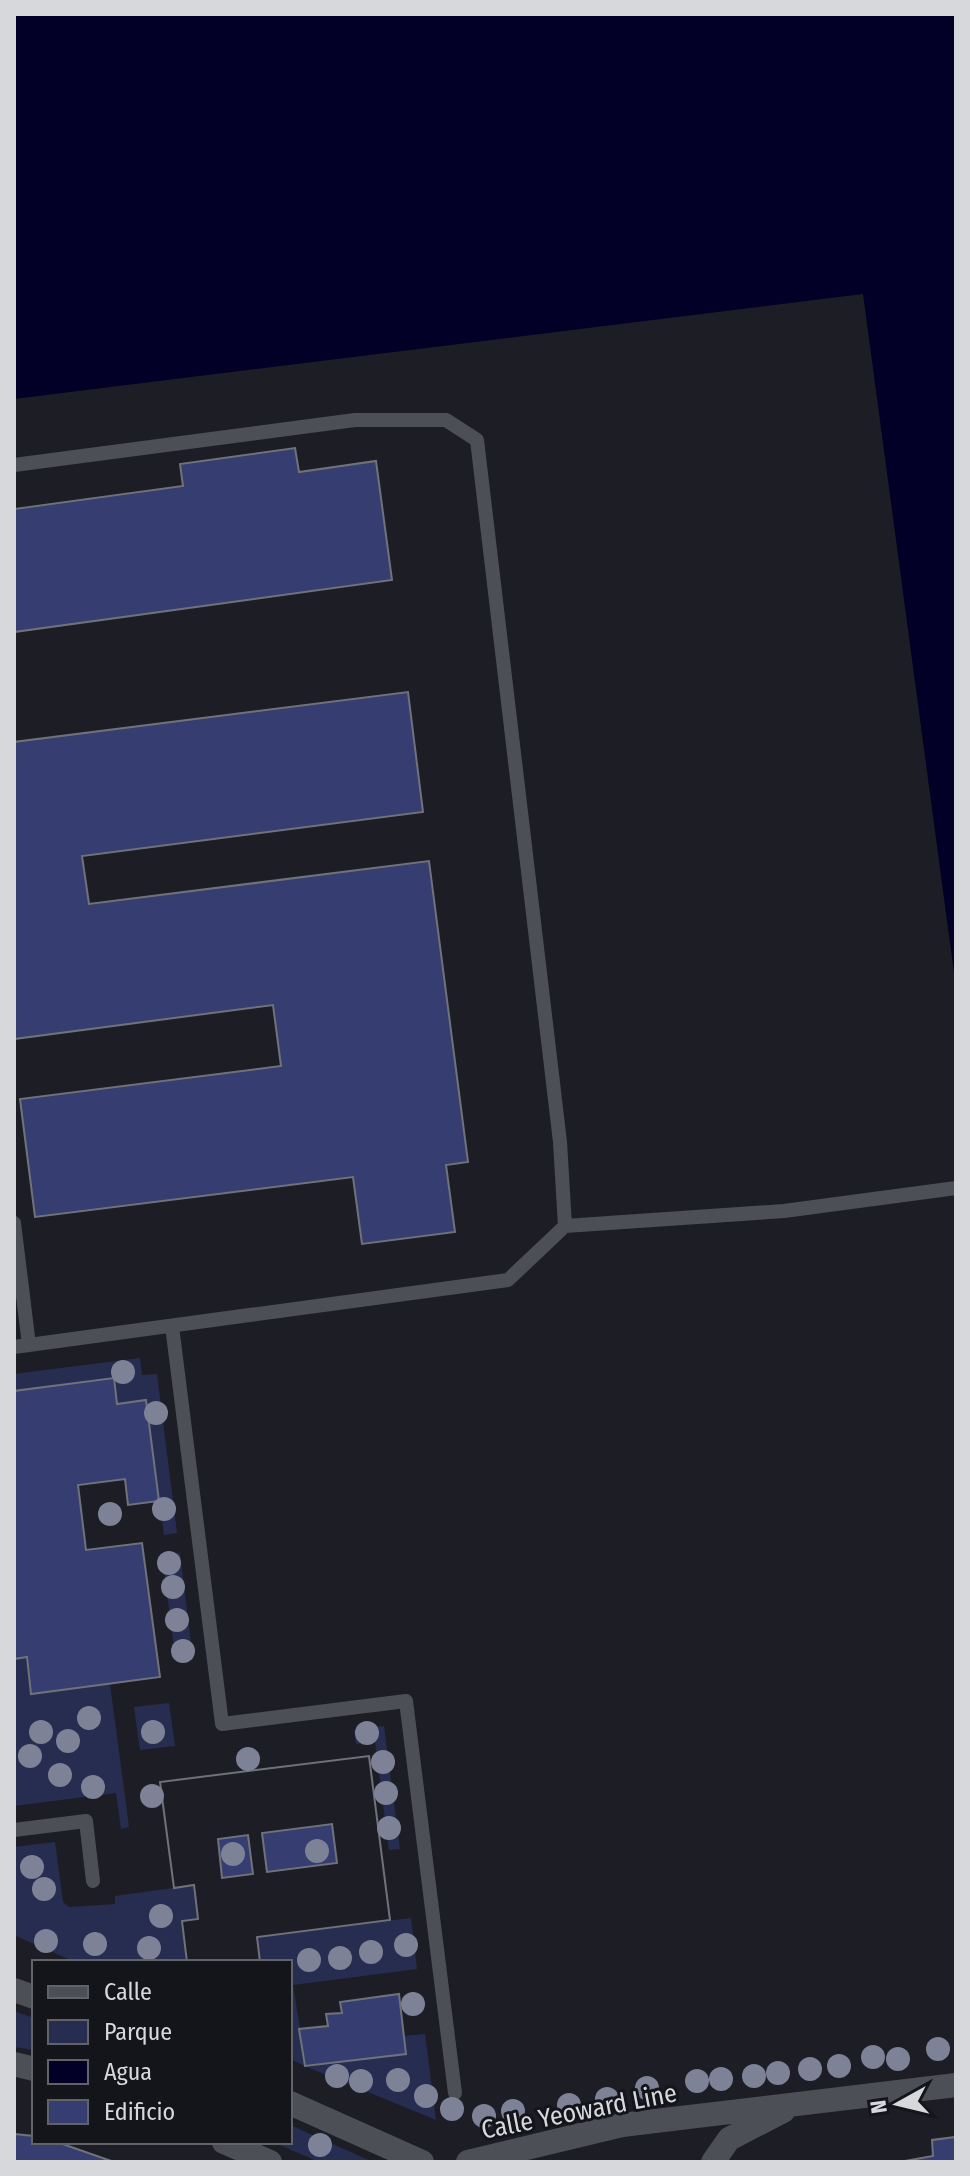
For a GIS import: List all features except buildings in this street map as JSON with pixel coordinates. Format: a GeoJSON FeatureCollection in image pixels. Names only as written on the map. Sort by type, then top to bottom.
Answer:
{"type":"FeatureCollection","features":[{"type":"Feature","properties":{"kind":"street","name":"Calle Yeoward Line"},"geometry":{"type":"LineString","coordinates":[[468,2162],[622,2125],[956,2085]]}},
{"type":"Feature","properties":{"kind":"street","name":"Calle Yeoward Line"},"geometry":{"type":"LineString","coordinates":[[713,2162],[729,2139],[797,2103]]}},
{"type":"Feature","properties":{"kind":"street"},"geometry":{"type":"LineString","coordinates":[[292,2104],[422,2162]]}},
{"type":"Feature","properties":{"kind":"street"},"geometry":{"type":"LineString","coordinates":[[229,2144],[270,2162]]}},
{"type":"Feature","properties":{"kind":"lane"},"geometry":{"type":"LineString","coordinates":[[14,465],[355,420],[446,420],[477,440],[560,1142],[565,1226]]}},
{"type":"Feature","properties":{"kind":"lane"},"geometry":{"type":"LineString","coordinates":[[14,1223],[22,1346],[508,1280],[565,1226],[784,1211],[956,1188]]}},
{"type":"Feature","properties":{"kind":"lane"},"geometry":{"type":"LineString","coordinates":[[172,1326],[222,1724],[406,1701],[455,2093]]}},
{"type":"Feature","properties":{"kind":"lane"},"geometry":{"type":"LineString","coordinates":[[14,1830],[86,1821],[93,1881]]}},
{"type":"Feature","properties":{"kind":"green space"},"geometry":{"type":"Polygon","coordinates":[[[140,1358],[142,1375],[157,1374],[177,1533],[164,1535],[146,1400],[117,1404],[113,1378],[14,1391],[14,1374],[140,1358]]]}},
{"type":"Feature","properties":{"kind":"green space"},"geometry":{"type":"Polygon","coordinates":[[[180,1553],[193,1660],[176,1662],[162,1555],[180,1553]]]}},
{"type":"Feature","properties":{"kind":"green space"},"geometry":{"type":"Polygon","coordinates":[[[27,1657],[32,1694],[110,1684],[129,1827],[121,1829],[116,1793],[14,1806],[14,1659],[27,1657]]]}},
{"type":"Feature","properties":{"kind":"green space"},"geometry":{"type":"Polygon","coordinates":[[[169,1703],[175,1746],[140,1750],[134,1707],[169,1703]]]}},
{"type":"Feature","properties":{"kind":"green space"},"geometry":{"type":"Polygon","coordinates":[[[384,1726],[400,1849],[389,1850],[375,1742],[356,1744],[354,1730],[384,1726]]]}},
{"type":"Feature","properties":{"kind":"green space"},"geometry":{"type":"Polygon","coordinates":[[[55,1842],[63,1902],[69,1907],[115,1904],[115,1896],[194,1885],[198,1919],[182,1922],[187,1960],[70,1960],[14,1935],[14,1847],[55,1842]]]}},
{"type":"Feature","properties":{"kind":"green space"},"geometry":{"type":"Polygon","coordinates":[[[411,1918],[417,1969],[293,1985],[306,2066],[406,2054],[404,2036],[425,2034],[436,2120],[305,2066],[292,2060],[292,1960],[260,1960],[257,1937],[411,1918]]]}},
{"type":"Feature","properties":{"kind":"green space"},"geometry":{"type":"Polygon","coordinates":[[[14,2011],[32,2017],[32,2050],[14,2047],[14,2011]]]}},
{"type":"Feature","properties":{"kind":"green space"},"geometry":{"type":"Polygon","coordinates":[[[292,2126],[373,2162],[319,2162],[278,2144],[292,2144],[292,2126]]]}},
{"type":"Feature","properties":{"kind":"water"},"geometry":{"type":"Polygon","coordinates":[[[14,14],[956,14],[956,988],[863,294],[14,399],[14,14]]]}}]}
